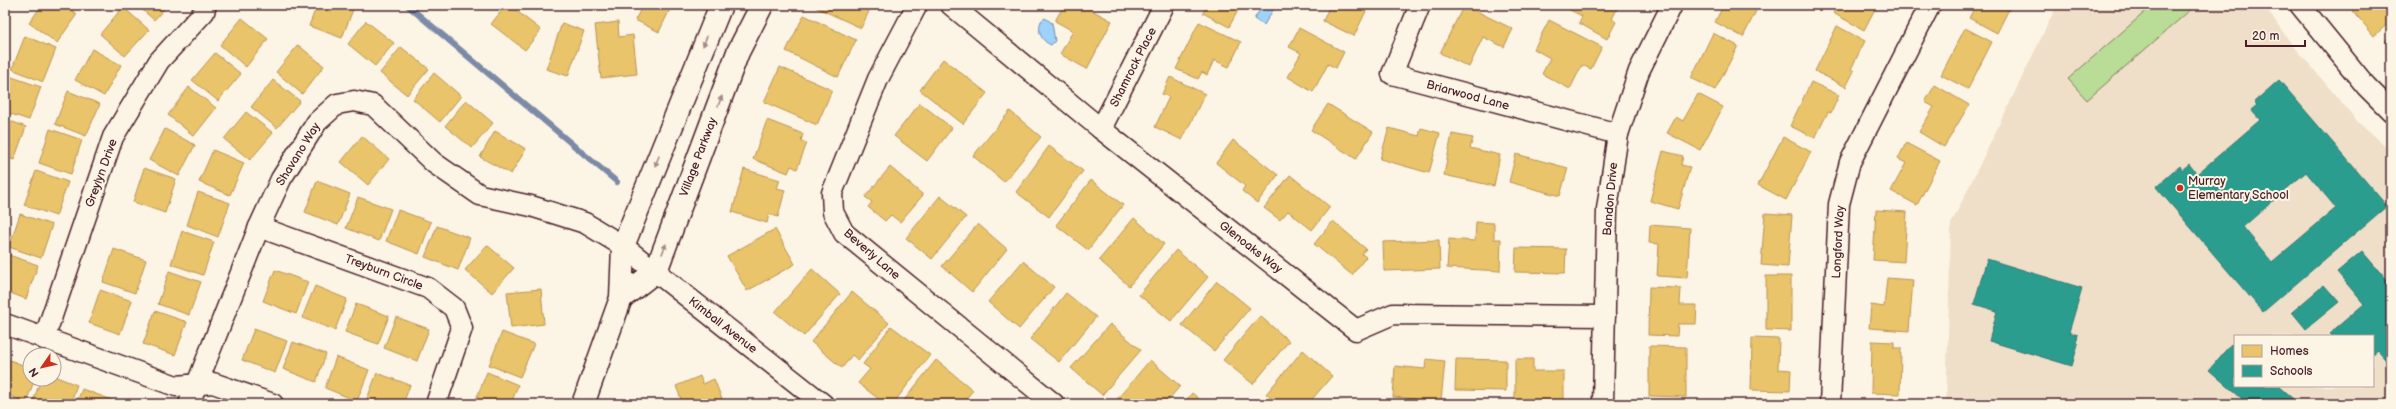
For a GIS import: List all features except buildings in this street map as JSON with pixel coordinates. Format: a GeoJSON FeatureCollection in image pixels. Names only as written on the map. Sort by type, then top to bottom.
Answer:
{"type":"FeatureCollection","features":[{"type":"Feature","properties":{"kind":"street","name":"Greylyn Drive"},"geometry":{"type":"LineString","coordinates":[[44,339],[113,137],[159,61],[204,12],[206,5]]}},
{"type":"Feature","properties":{"kind":"street"},"geometry":{"type":"LineString","coordinates":[[583,404],[622,298],[623,246],[721,5]]}},
{"type":"Feature","properties":{"kind":"street","name":"Village Parkway"},"geometry":{"type":"LineString","coordinates":[[656,271],[738,52],[762,5]]}},
{"type":"Feature","properties":{"kind":"street","name":"Beverly Lane"},"geometry":{"type":"LineString","coordinates":[[916,5],[878,79],[832,193],[833,212],[844,233],[1054,404]]}},
{"type":"Feature","properties":{"kind":"street","name":"Glenoaks Way"},"geometry":{"type":"LineString","coordinates":[[951,5],[1101,129],[1356,330],[1393,314],[1605,316]]}},
{"type":"Feature","properties":{"kind":"street","name":"Shamrock Place"},"geometry":{"type":"LineString","coordinates":[[1101,129],[1164,5]]}},
{"type":"Feature","properties":{"kind":"street","name":"Briarwood Lane"},"geometry":{"type":"LineString","coordinates":[[1420,5],[1392,74],[1618,134]]}},
{"type":"Feature","properties":{"kind":"street","name":"Bandon Drive"},"geometry":{"type":"LineString","coordinates":[[1603,404],[1607,209],[1618,134],[1638,71],[1672,5]]}},
{"type":"Feature","properties":{"kind":"street","name":"Longford Way"},"geometry":{"type":"LineString","coordinates":[[1830,404],[1841,197],[1850,162],[1930,5]]}},
{"type":"Feature","properties":{"kind":"street"},"geometry":{"type":"LineString","coordinates":[[2300,5],[2366,86],[2391,111]]}},
{"type":"Feature","properties":{"kind":"street","name":"Shavano Way"},"geometry":{"type":"LineString","coordinates":[[189,404],[195,385],[259,227],[281,179],[317,122],[337,104],[354,101],[373,105],[434,163],[480,195],[531,206],[585,223],[623,246]]}},
{"type":"Feature","properties":{"kind":"street","name":"Treyburn Circle"},"geometry":{"type":"LineString","coordinates":[[259,227],[428,288],[454,308],[462,328],[436,404]]}},
{"type":"Feature","properties":{"kind":"street","name":"Kimball Avenue"},"geometry":{"type":"LineString","coordinates":[[623,246],[823,404]]}},
{"type":"Feature","properties":{"kind":"street"},"geometry":{"type":"LineString","coordinates":[[622,298],[656,271]]}},
{"type":"Feature","properties":{"kind":"street"},"geometry":{"type":"LineString","coordinates":[[5,324],[176,386],[214,383],[273,404]]}},
{"type":"Feature","properties":{"kind":"shaded area","name":"Murray Elementary School"},"geometry":{"type":"Polygon","coordinates":[[[2057,5],[2264,5],[2288,39],[2358,122],[2391,152],[2391,404],[1946,404],[1951,224],[2057,5]]]}},
{"type":"Feature","properties":{"kind":"green space"},"geometry":{"type":"Polygon","coordinates":[[[2153,5],[2196,5],[2087,100],[2068,79],[2153,5]]]}},
{"type":"Feature","properties":{"kind":"water"},"geometry":{"type":"Polygon","coordinates":[[[1263,5],[1276,5],[1264,25],[1254,19],[1263,5]]]}},
{"type":"Feature","properties":{"kind":"water"},"geometry":{"type":"Polygon","coordinates":[[[1045,18],[1052,23],[1055,41],[1051,45],[1042,38],[1039,28],[1041,21],[1045,18]]]}},
{"type":"Feature","properties":{"kind":"waterway"},"geometry":{"type":"LineString","coordinates":[[407,5],[617,182]]}},
{"type":"Feature","properties":{"kind":"place","name":"Murray Elementary School"},"geometry":{"type":"Point","coordinates":[2180,188]}}]}
